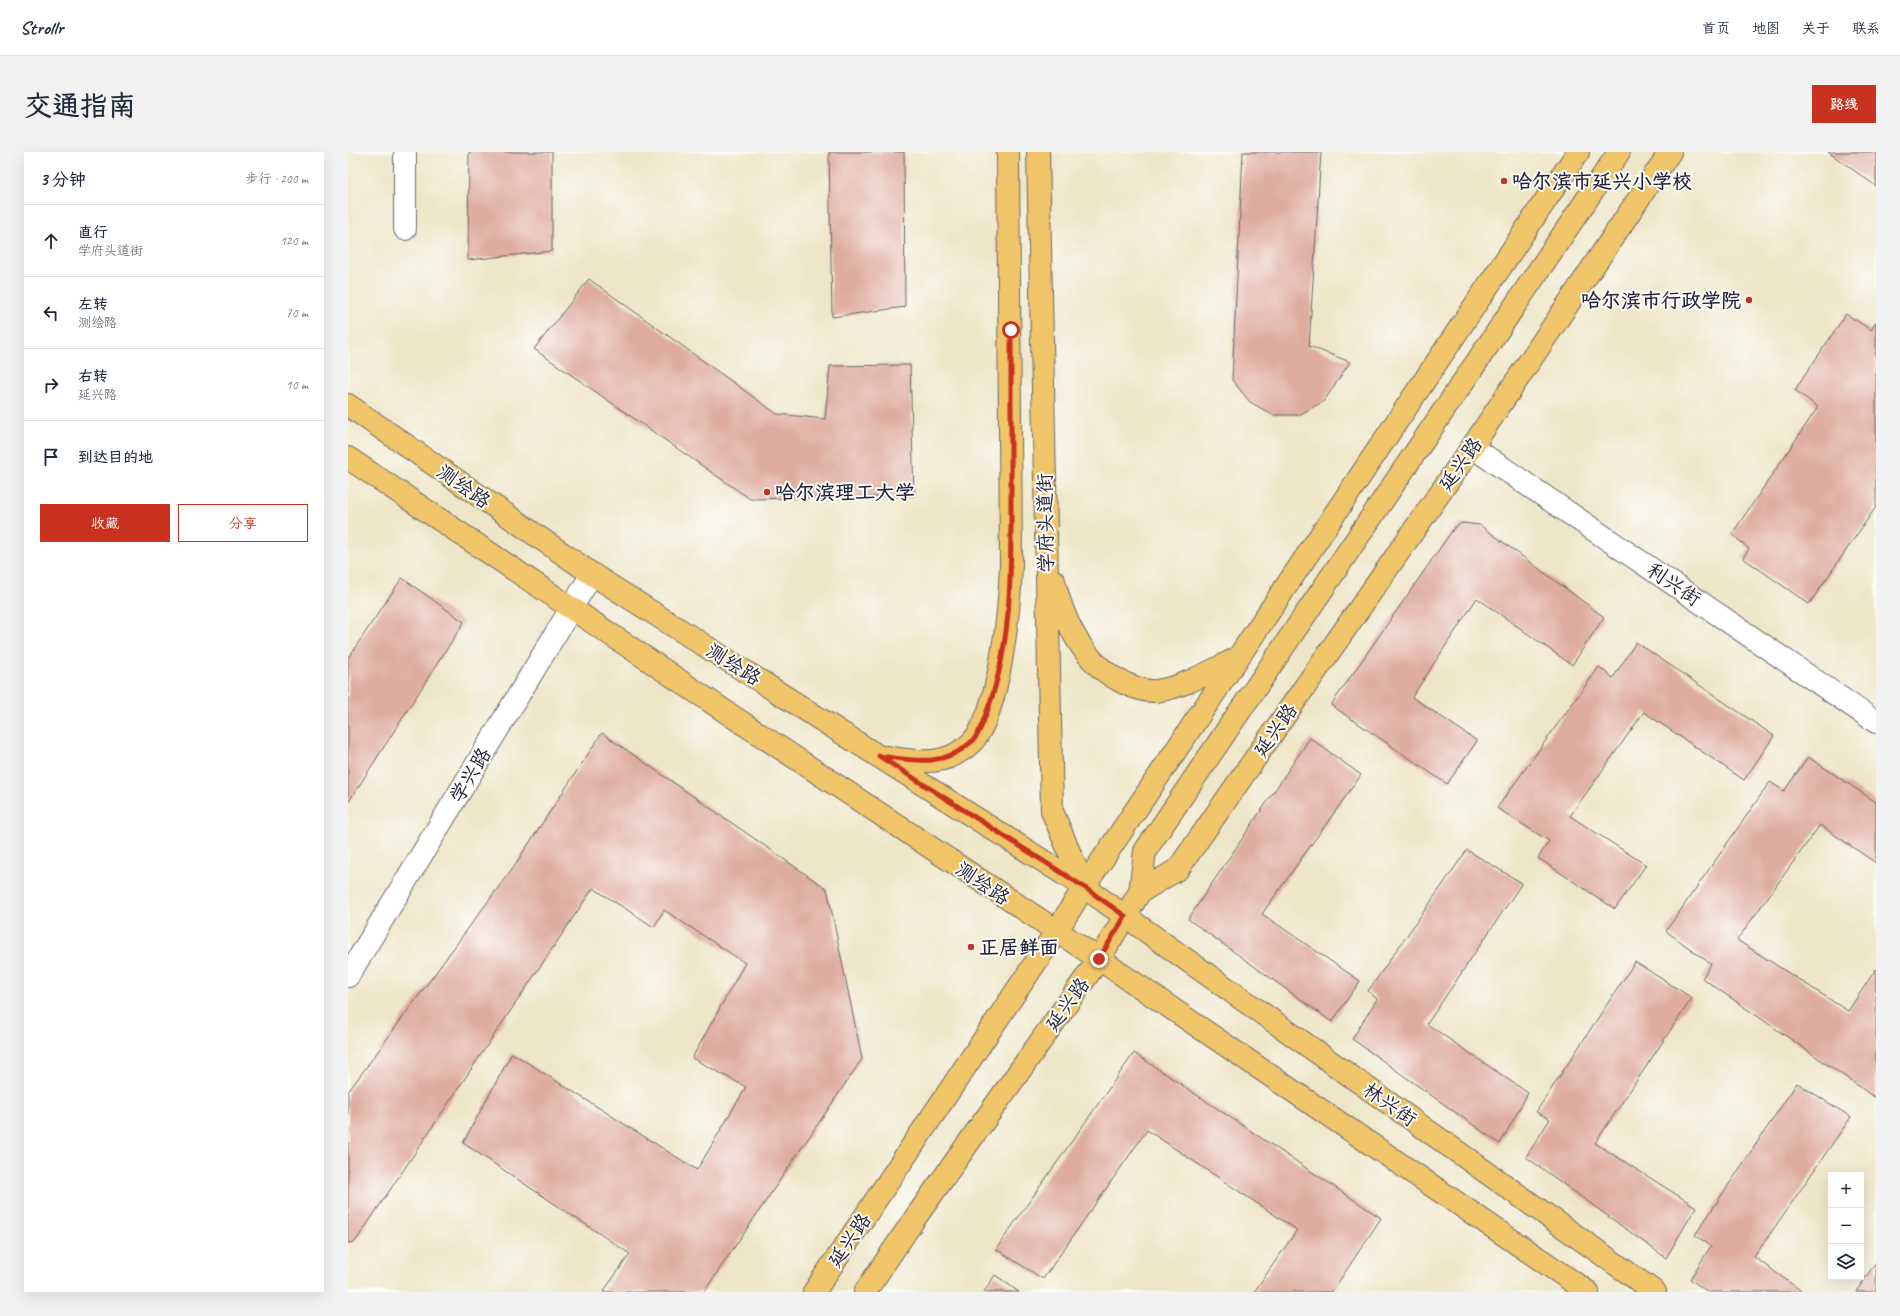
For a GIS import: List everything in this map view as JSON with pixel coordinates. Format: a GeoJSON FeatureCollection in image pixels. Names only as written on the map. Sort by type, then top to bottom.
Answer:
{"type":"FeatureCollection","features":[{"type":"Feature","properties":{"kind":"main road","name":"学府头道街"},"geometry":{"type":"LineString","coordinates":[[879,756],[924,762],[938,760],[953,755],[971,743],[980,730],[996,686],[1010,592],[1011,564],[1008,152]]}},
{"type":"Feature","properties":{"kind":"main road","name":"学府头道街"},"geometry":{"type":"LineString","coordinates":[[1038,152],[1052,811],[1084,887]]}},
{"type":"Feature","properties":{"kind":"main road","name":"延兴路"},"geometry":{"type":"LineString","coordinates":[[814,1292],[1578,152]]}},
{"type":"Feature","properties":{"kind":"main road"},"geometry":{"type":"LineString","coordinates":[[1140,892],[1145,851],[1619,152]]}},
{"type":"Feature","properties":{"kind":"main road","name":"延兴路"},"geometry":{"type":"LineString","coordinates":[[865,1292],[913,1221],[1099,959],[1140,892],[1178,869],[1472,447],[1670,152]]}},
{"type":"Feature","properties":{"kind":"main road","name":"测绘路"},"geometry":{"type":"LineString","coordinates":[[348,405],[592,574],[1084,887],[1125,916]]}},
{"type":"Feature","properties":{"kind":"main road","name":"测绘路"},"geometry":{"type":"LineString","coordinates":[[348,458],[1056,932],[1099,959]]}},
{"type":"Feature","properties":{"kind":"main road"},"geometry":{"type":"LineString","coordinates":[[1046,546],[1059,602],[1072,631],[1090,659],[1113,678],[1132,687],[1154,691],[1176,687],[1238,658]]}},
{"type":"Feature","properties":{"kind":"main road","name":"林兴街"},"geometry":{"type":"LineString","coordinates":[[1125,916],[1655,1292]]}},
{"type":"Feature","properties":{"kind":"main road"},"geometry":{"type":"LineString","coordinates":[[1099,959],[1588,1292]]}},
{"type":"Feature","properties":{"kind":"street"},"geometry":{"type":"LineString","coordinates":[[405,152],[405,229]]}},
{"type":"Feature","properties":{"kind":"street","name":"利兴街"},"geometry":{"type":"LineString","coordinates":[[1472,447],[1876,722]]}},
{"type":"Feature","properties":{"kind":"street","name":"学兴路"},"geometry":{"type":"LineString","coordinates":[[348,976],[592,574]]}},
{"type":"Feature","properties":{"kind":"building"},"geometry":{"type":"Polygon","coordinates":[[[469,152],[552,152],[552,251],[468,260],[469,152]]]}},
{"type":"Feature","properties":{"kind":"building"},"geometry":{"type":"Polygon","coordinates":[[[829,152],[904,152],[905,307],[832,317],[829,152]]]}},
{"type":"Feature","properties":{"kind":"building"},"geometry":{"type":"Polygon","coordinates":[[[1243,152],[1321,152],[1309,346],[1350,362],[1324,401],[1299,415],[1273,415],[1250,402],[1232,380],[1243,152]]]}},
{"type":"Feature","properties":{"kind":"building"},"geometry":{"type":"Polygon","coordinates":[[[1828,152],[1876,152],[1876,186],[1828,152]]]}},
{"type":"Feature","properties":{"kind":"building"},"geometry":{"type":"Polygon","coordinates":[[[589,279],[777,414],[825,419],[830,366],[910,365],[914,496],[750,499],[534,349],[589,279]]]}},
{"type":"Feature","properties":{"kind":"building"},"geometry":{"type":"Polygon","coordinates":[[[1846,314],[1871,330],[1876,322],[1876,507],[1809,604],[1743,558],[1749,549],[1732,534],[1818,407],[1795,390],[1846,314]]]}},
{"type":"Feature","properties":{"kind":"building"},"geometry":{"type":"Polygon","coordinates":[[[1462,523],[1480,525],[1604,617],[1572,665],[1477,598],[1412,697],[1477,741],[1447,784],[1331,705],[1454,528],[1462,523]]]}},
{"type":"Feature","properties":{"kind":"building"},"geometry":{"type":"Polygon","coordinates":[[[402,578],[464,622],[348,803],[348,658],[402,578]]]}},
{"type":"Feature","properties":{"kind":"building"},"geometry":{"type":"Polygon","coordinates":[[[1636,642],[1774,736],[1744,780],[1644,712],[1570,816],[1646,865],[1615,909],[1538,858],[1549,841],[1497,808],[1599,667],[1613,678],[1636,642]]]}},
{"type":"Feature","properties":{"kind":"building"},"geometry":{"type":"Polygon","coordinates":[[[602,733],[827,889],[862,1059],[704,1292],[603,1292],[630,1254],[463,1143],[512,1053],[697,1170],[746,1087],[692,1058],[745,963],[664,910],[654,927],[593,888],[355,1242],[348,1243],[348,1092],[514,866],[602,733]]]}},
{"type":"Feature","properties":{"kind":"building"},"geometry":{"type":"Polygon","coordinates":[[[1310,738],[1361,775],[1262,914],[1360,981],[1332,1022],[1188,919],[1310,738]]]}},
{"type":"Feature","properties":{"kind":"building"},"geometry":{"type":"Polygon","coordinates":[[[1808,757],[1876,802],[1876,863],[1820,825],[1737,940],[1848,1011],[1876,969],[1876,1098],[1702,978],[1711,964],[1666,931],[1770,782],[1784,791],[1808,757]]]}},
{"type":"Feature","properties":{"kind":"building"},"geometry":{"type":"Polygon","coordinates":[[[1467,850],[1522,883],[1427,1024],[1528,1093],[1500,1144],[1352,1039],[1377,999],[1368,991],[1467,850]]]}},
{"type":"Feature","properties":{"kind":"building"},"geometry":{"type":"Polygon","coordinates":[[[1635,962],[1692,998],[1595,1143],[1696,1207],[1666,1258],[1526,1157],[1550,1119],[1536,1112],[1635,962]]]}},
{"type":"Feature","properties":{"kind":"building"},"geometry":{"type":"Polygon","coordinates":[[[1134,1053],[1381,1218],[1332,1292],[1254,1292],[1297,1230],[1147,1130],[1043,1279],[996,1249],[1134,1053]]]}},
{"type":"Feature","properties":{"kind":"building"},"geometry":{"type":"Polygon","coordinates":[[[1797,1083],[1851,1117],[1754,1257],[1803,1292],[1708,1292],[1690,1279],[1711,1246],[1695,1235],[1797,1083]]]}},
{"type":"Feature","properties":{"kind":"building"},"geometry":{"type":"Polygon","coordinates":[[[1876,1262],[1876,1292],[1856,1292],[1876,1262]]]}},
{"type":"Feature","properties":{"kind":"building"},"geometry":{"type":"Polygon","coordinates":[[[995,1275],[1019,1292],[984,1292],[995,1275]]]}},
{"type":"Feature","properties":{"kind":"place","name":"哈尔滨市延兴小学校"},"geometry":{"type":"Point","coordinates":[1504,181]}},
{"type":"Feature","properties":{"kind":"place","name":"哈尔滨市行政学院"},"geometry":{"type":"Point","coordinates":[1749,300]}},
{"type":"Feature","properties":{"kind":"place","name":"哈尔滨理工大学"},"geometry":{"type":"Point","coordinates":[767,492]}},
{"type":"Feature","properties":{"kind":"place","name":"正居鲜面"},"geometry":{"type":"Point","coordinates":[971,947]}},
{"type":"Feature","properties":{"kind":"route"},"geometry":{"type":"LineString","coordinates":[[1011,330],[1010,592],[996,686],[980,730],[971,743],[953,755],[938,760],[924,762],[879,756],[1084,887],[1125,916],[1099,959]]}}]}
